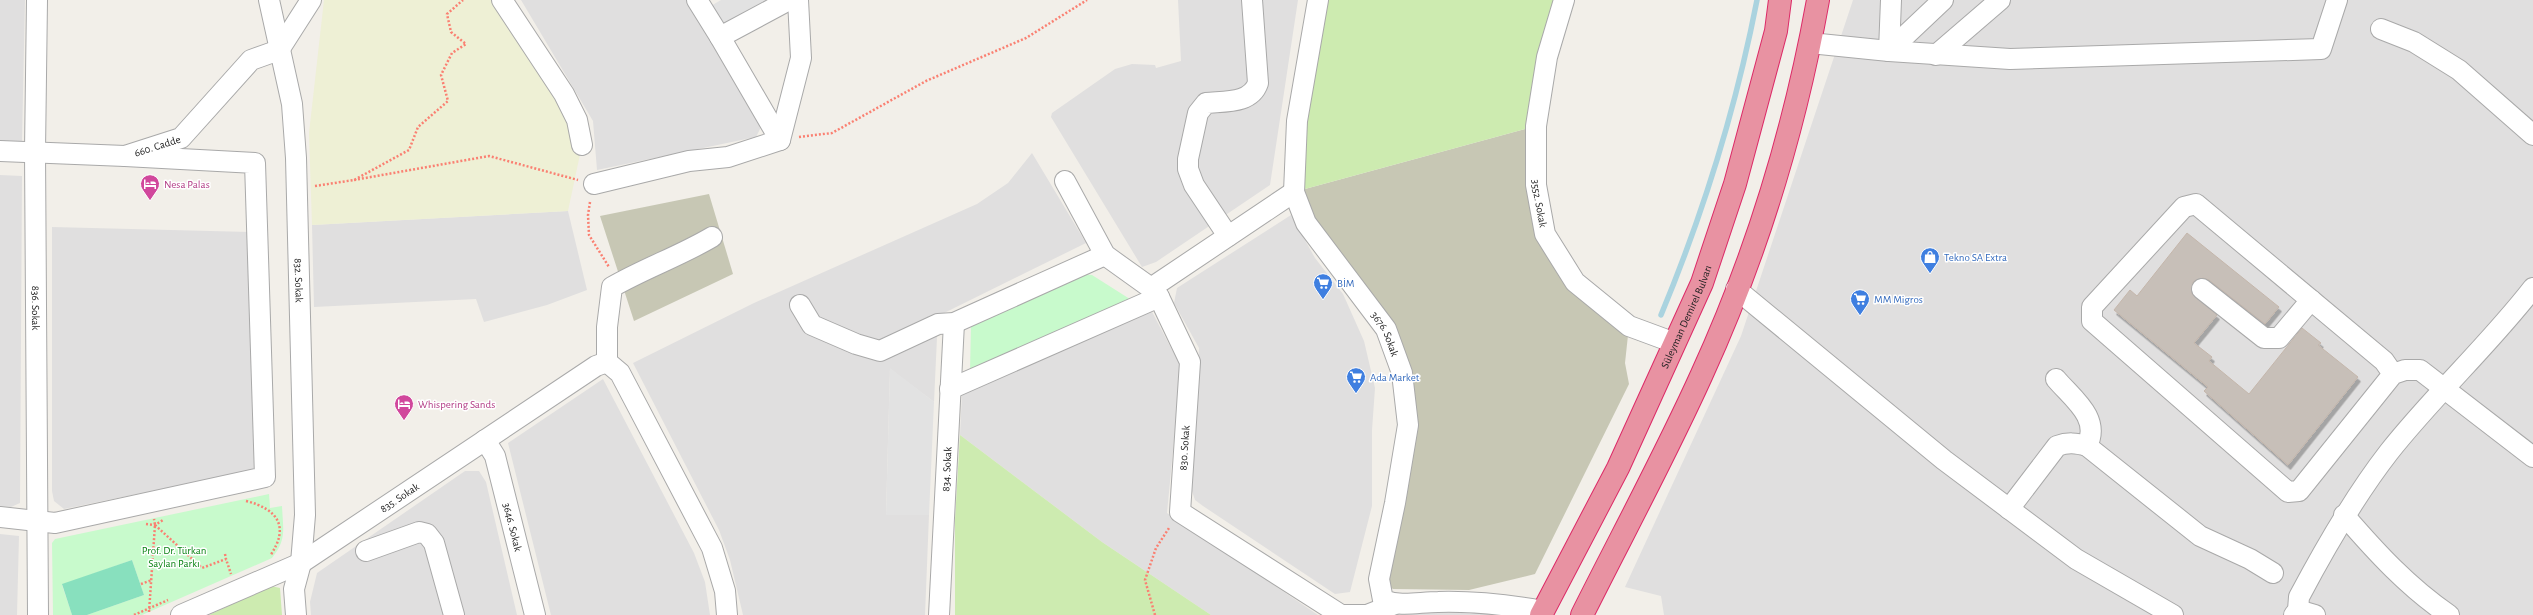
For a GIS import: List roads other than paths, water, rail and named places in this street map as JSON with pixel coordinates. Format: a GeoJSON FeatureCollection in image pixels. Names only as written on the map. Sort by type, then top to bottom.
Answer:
{"type":"FeatureCollection","features":[{"type":"Feature","properties":{"kind":"highway","name":"Süleyman Demirel Bulvarı"},"geometry":{"type":"LineString","coordinates":[[1542,613],[1618,468],[1702,283],[1735,184],[1776,31],[1780,0]]}},
{"type":"Feature","properties":{"kind":"highway"},"geometry":{"type":"LineString","coordinates":[[1582,615],[1702,374],[1768,206],[1810,43],[1818,0]]}},
{"type":"Feature","properties":{"kind":"street","name":"836. Sokak"},"geometry":{"type":"LineString","coordinates":[[37,0],[35,152],[36,521],[38,615]]}},
{"type":"Feature","properties":{"kind":"street","name":"832. Sokak"},"geometry":{"type":"LineString","coordinates":[[269,0],[292,104],[296,158],[305,471],[305,524],[301,564],[294,589]]}},
{"type":"Feature","properties":{"kind":"street"},"geometry":{"type":"LineString","coordinates":[[279,50],[311,0]]}},
{"type":"Feature","properties":{"kind":"street"},"geometry":{"type":"LineString","coordinates":[[502,0],[564,94],[577,120],[582,145]]}},
{"type":"Feature","properties":{"kind":"street"},"geometry":{"type":"LineString","coordinates":[[697,0],[780,140]]}},
{"type":"Feature","properties":{"kind":"street"},"geometry":{"type":"LineString","coordinates":[[720,37],[789,0]]}},
{"type":"Feature","properties":{"kind":"street"},"geometry":{"type":"LineString","coordinates":[[780,140],[801,58],[801,14],[798,0]]}},
{"type":"Feature","properties":{"kind":"street"},"geometry":{"type":"LineString","coordinates":[[1228,236],[1194,185],[1188,169],[1188,159],[1198,113],[1206,103],[1244,98],[1256,89],[1258,83],[1252,0]]}},
{"type":"Feature","properties":{"kind":"street","name":"3676. Sokak"},"geometry":{"type":"LineString","coordinates":[[1318,0],[1297,121],[1294,192],[1306,223],[1386,329],[1402,373],[1408,425],[1395,503],[1379,579],[1383,600],[1392,610]]}},
{"type":"Feature","properties":{"kind":"street","name":"3552. Sokak"},"geometry":{"type":"LineString","coordinates":[[1564,0],[1547,57],[1536,126],[1536,185],[1545,234],[1575,282],[1629,326],[1675,343]]}},
{"type":"Feature","properties":{"kind":"street"},"geometry":{"type":"LineString","coordinates":[[1889,51],[1891,0]]}},
{"type":"Feature","properties":{"kind":"street"},"geometry":{"type":"LineString","coordinates":[[1889,51],[1943,0]]}},
{"type":"Feature","properties":{"kind":"street"},"geometry":{"type":"LineString","coordinates":[[1936,55],[2000,0]]}},
{"type":"Feature","properties":{"kind":"street"},"geometry":{"type":"LineString","coordinates":[[1810,43],[1936,55],[2010,60],[2320,49],[2337,0]]}},
{"type":"Feature","properties":{"kind":"street"},"geometry":{"type":"LineString","coordinates":[[2381,29],[2414,42],[2459,70],[2533,136]]}},
{"type":"Feature","properties":{"kind":"street","name":"660. Cadde"},"geometry":{"type":"LineString","coordinates":[[0,151],[125,156],[181,138],[252,60],[279,50]]}},
{"type":"Feature","properties":{"kind":"street"},"geometry":{"type":"LineString","coordinates":[[594,184],[689,161],[728,156],[780,140]]}},
{"type":"Feature","properties":{"kind":"street"},"geometry":{"type":"LineString","coordinates":[[0,517],[55,523],[265,477],[255,163],[125,156]]}},
{"type":"Feature","properties":{"kind":"street","name":"830. Sokak"},"geometry":{"type":"LineString","coordinates":[[1065,181],[1105,255],[1155,293],[1190,362],[1180,512],[1340,615],[1366,615],[1392,610]]}},
{"type":"Feature","properties":{"kind":"street"},"geometry":{"type":"LineString","coordinates":[[950,389],[1155,293],[1228,236],[1294,192]]}},
{"type":"Feature","properties":{"kind":"street"},"geometry":{"type":"LineString","coordinates":[[2393,374],[2384,361],[2199,206],[2192,204],[2184,207],[2092,307],[2090,315],[2092,321],[2284,490],[2292,493],[2300,491],[2393,374],[2405,370],[2420,370],[2533,457]]}},
{"type":"Feature","properties":{"kind":"street"},"geometry":{"type":"LineString","coordinates":[[712,236],[694,248],[642,270],[612,287],[607,327],[607,362],[620,373],[712,548],[725,591],[727,615]]}},
{"type":"Feature","properties":{"kind":"street"},"geometry":{"type":"LineString","coordinates":[[800,305],[812,325],[856,344],[880,350],[938,324],[954,323],[1105,255]]}},
{"type":"Feature","properties":{"kind":"street"},"geometry":{"type":"LineString","coordinates":[[2302,613],[2299,596],[2344,515],[2389,452],[2512,315],[2533,288]]}},
{"type":"Feature","properties":{"kind":"street"},"geometry":{"type":"LineString","coordinates":[[1736,289],[1944,460],[2076,559],[2173,615]]}},
{"type":"Feature","properties":{"kind":"street"},"geometry":{"type":"LineString","coordinates":[[2202,289],[2264,338],[2271,339],[2279,338],[2311,300]]}},
{"type":"Feature","properties":{"kind":"street","name":"834. Sokak"},"geometry":{"type":"LineString","coordinates":[[939,615],[954,323]]}},
{"type":"Feature","properties":{"kind":"street","name":"835. Sokak"},"geometry":{"type":"LineString","coordinates":[[176,607],[265,569],[301,564],[596,366],[607,362]]}},
{"type":"Feature","properties":{"kind":"street"},"geometry":{"type":"LineString","coordinates":[[2056,379],[2088,414],[2091,430],[2086,446]]}},
{"type":"Feature","properties":{"kind":"street","name":"3646. Sokak"},"geometry":{"type":"LineString","coordinates":[[485,440],[495,456],[535,615]]}},
{"type":"Feature","properties":{"kind":"street"},"geometry":{"type":"LineString","coordinates":[[2009,509],[2057,446],[2069,443],[2086,446],[2200,536],[2250,559],[2273,573]]}},
{"type":"Feature","properties":{"kind":"street"},"geometry":{"type":"LineString","coordinates":[[2344,515],[2400,576],[2422,596],[2449,615]]}},
{"type":"Feature","properties":{"kind":"street"},"geometry":{"type":"LineString","coordinates":[[366,551],[419,532],[427,534],[434,543],[454,615]]}},
{"type":"Feature","properties":{"kind":"street"},"geometry":{"type":"LineString","coordinates":[[265,569],[284,578],[294,589],[296,615]]}},
{"type":"Feature","properties":{"kind":"street"},"geometry":{"type":"LineString","coordinates":[[1392,610],[1438,602],[1511,606],[1542,613]]}},
{"type":"Feature","properties":{"kind":"waterway"},"geometry":{"type":"LineString","coordinates":[[1661,315],[1691,238],[1717,160],[1739,81],[1757,0]]}},
{"type":"Feature","properties":{"kind":"place","name":"Nesa Palas"},"geometry":{"type":"Point","coordinates":[150,201]}},
{"type":"Feature","properties":{"kind":"place","name":"Tekno SA Extra"},"geometry":{"type":"Point","coordinates":[1930,274]}},
{"type":"Feature","properties":{"kind":"place","name":"BİM"},"geometry":{"type":"Point","coordinates":[1323,300]}},
{"type":"Feature","properties":{"kind":"place","name":"MM Migros"},"geometry":{"type":"Point","coordinates":[1860,316]}},
{"type":"Feature","properties":{"kind":"place","name":"Ada Market"},"geometry":{"type":"Point","coordinates":[1356,394]}},
{"type":"Feature","properties":{"kind":"place","name":"Whispering Sands"},"geometry":{"type":"Point","coordinates":[404,421]}},
{"type":"Feature","properties":{"kind":"park label","name":"Prof. Dr. Türkan Saylan Parkı"},"geometry":{"type":"Point","coordinates":[174,556]}}]}
